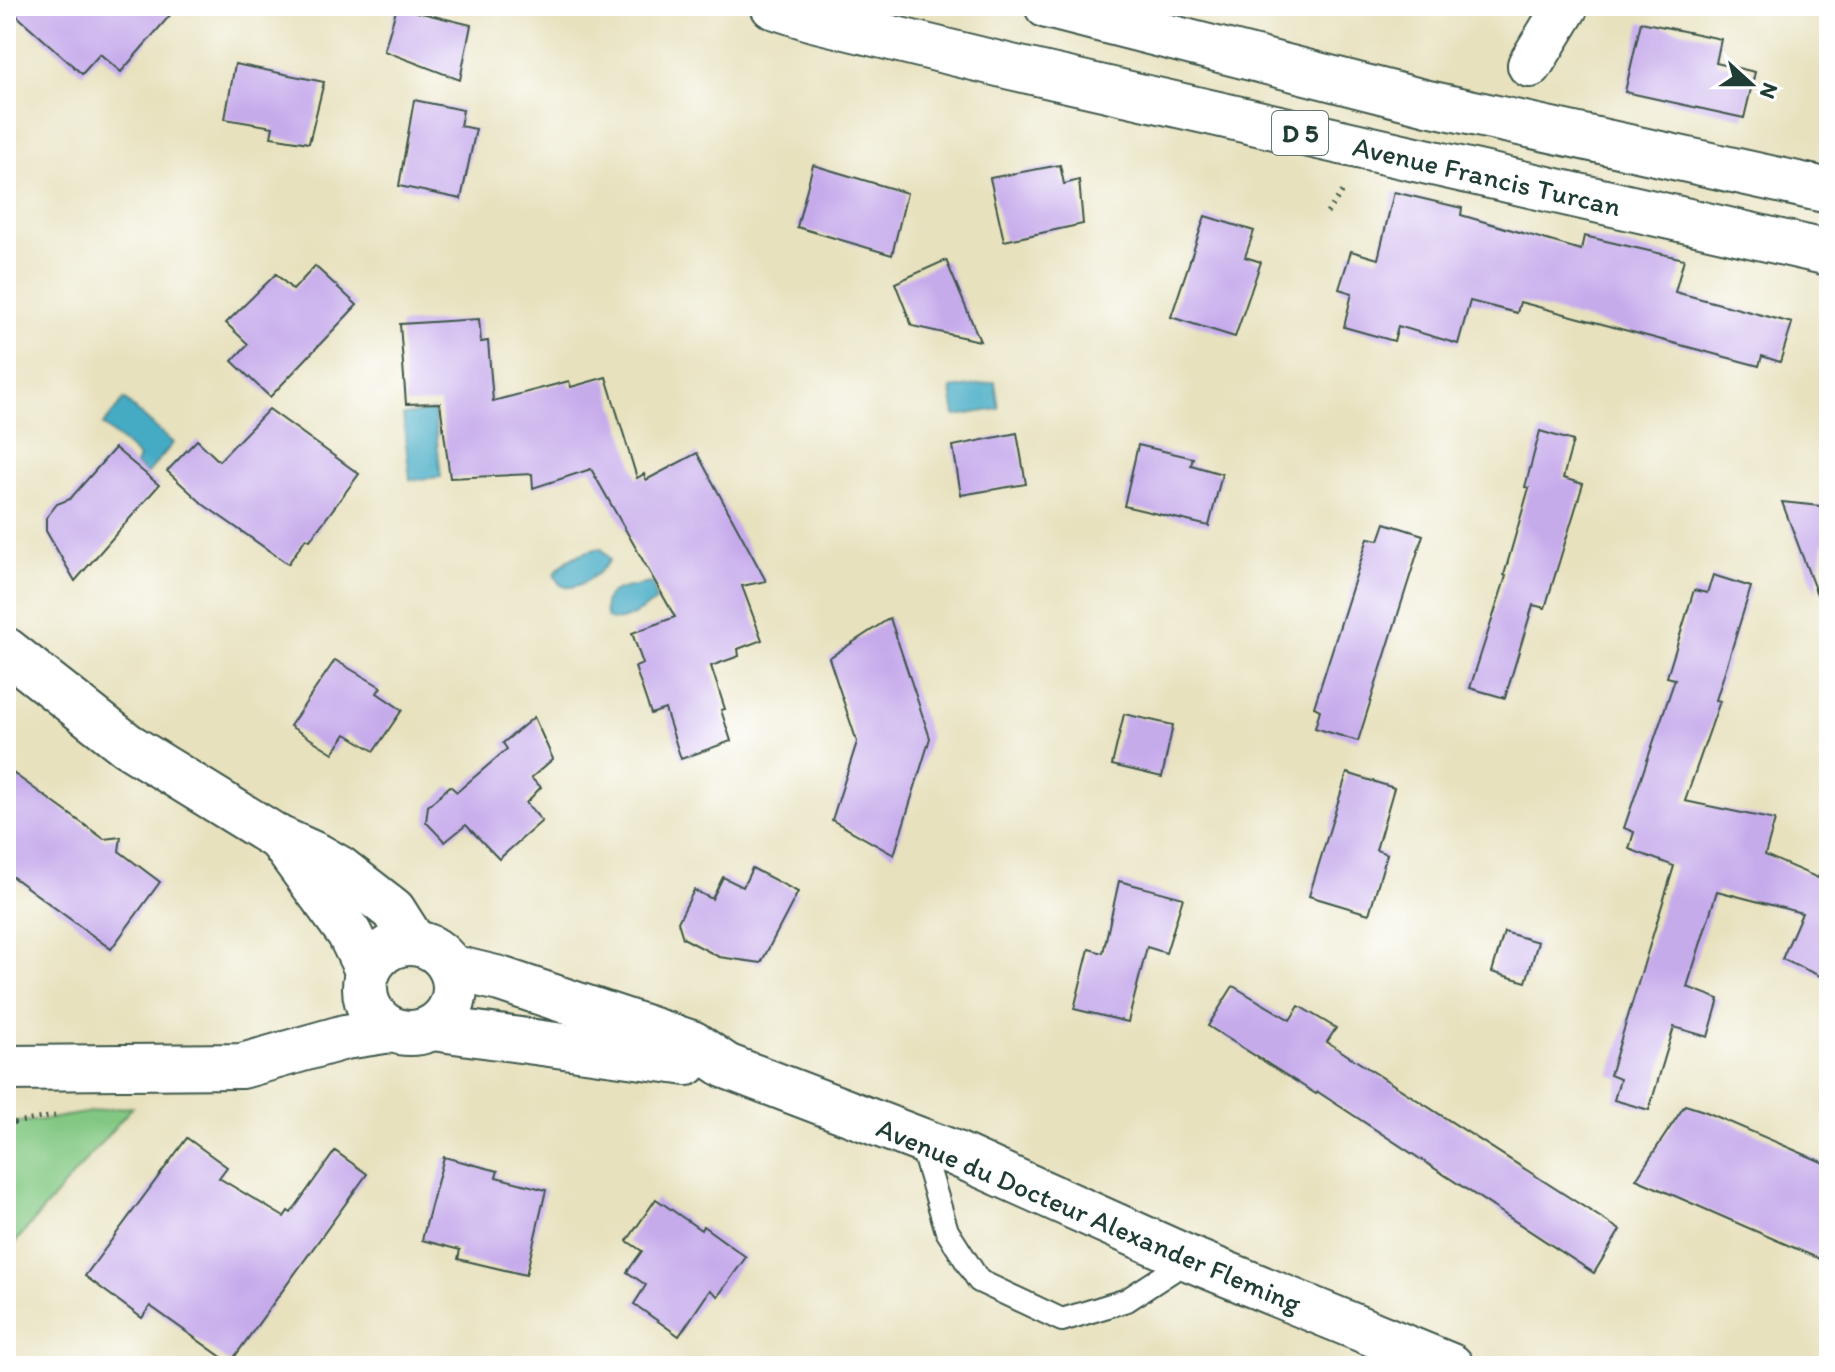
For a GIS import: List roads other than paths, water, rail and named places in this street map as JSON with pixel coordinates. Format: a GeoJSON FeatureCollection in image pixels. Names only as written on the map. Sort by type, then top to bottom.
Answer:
{"type":"FeatureCollection","features":[{"type":"Feature","properties":{"kind":"main road","name":"Avenue Francis Turcan"},"geometry":{"type":"LineString","coordinates":[[773,6],[813,19],[1011,67],[1829,253]]}},
{"type":"Feature","properties":{"kind":"main road","name":"Avenue Francis Turcan"},"geometry":{"type":"LineString","coordinates":[[1047,6],[1428,103],[1829,191]]}},
{"type":"Feature","properties":{"kind":"main road"},"geometry":{"type":"LineString","coordinates":[[1530,65],[1566,6]]}},
{"type":"Feature","properties":{"kind":"main road"},"geometry":{"type":"LineString","coordinates":[[6,650],[127,745],[278,838],[339,868],[393,910],[414,943]]}},
{"type":"Feature","properties":{"kind":"main road"},"geometry":{"type":"LineString","coordinates":[[278,838],[349,933],[368,972]]}},
{"type":"Feature","properties":{"kind":"main road"},"geometry":{"type":"LineString","coordinates":[[414,943],[428,946],[441,955],[450,967],[455,980],[451,1008],[444,1019],[412,1029],[379,1022],[365,999],[368,972],[373,962],[391,947],[414,943]]}},
{"type":"Feature","properties":{"kind":"main road","name":"Avenue du Docteur Alexander Fleming"},"geometry":{"type":"LineString","coordinates":[[450,967],[500,979],[692,1043],[726,1066],[968,1160],[1190,1259],[1451,1366]]}},
{"type":"Feature","properties":{"kind":"main road","name":"Avenue du Docteur Alexander Fleming"},"geometry":{"type":"LineString","coordinates":[[6,1068],[242,1066],[345,1037],[412,1029],[726,1066]]}},
{"type":"Feature","properties":{"kind":"lane"},"geometry":{"type":"LineString","coordinates":[[920,1141],[947,1231],[979,1281],[1062,1320],[1127,1300],[1190,1259]]}},
{"type":"Feature","properties":{"kind":"water"},"geometry":{"type":"Polygon","coordinates":[[[995,382],[999,409],[955,416],[951,389],[995,382]]]}},
{"type":"Feature","properties":{"kind":"water"},"geometry":{"type":"Polygon","coordinates":[[[124,399],[173,443],[147,474],[136,465],[139,457],[103,425],[124,399]]]}},
{"type":"Feature","properties":{"kind":"water"},"geometry":{"type":"Polygon","coordinates":[[[434,411],[441,477],[410,480],[403,415],[434,411]]]}},
{"type":"Feature","properties":{"kind":"water"},"geometry":{"type":"Polygon","coordinates":[[[601,548],[610,559],[602,569],[581,584],[561,585],[554,574],[564,564],[581,554],[601,548]]]}},
{"type":"Feature","properties":{"kind":"water"},"geometry":{"type":"Polygon","coordinates":[[[653,584],[656,601],[625,619],[607,618],[606,600],[610,594],[653,584]]]}}]}
